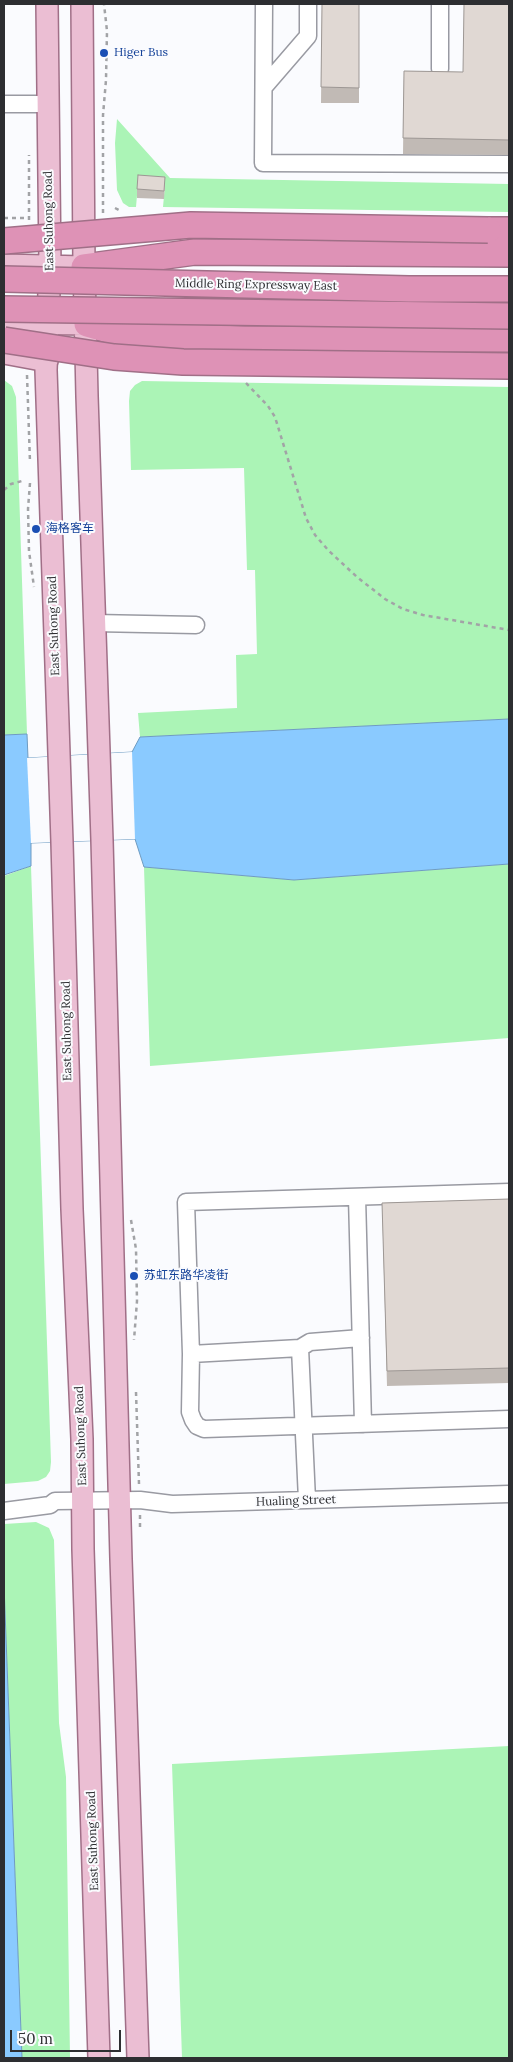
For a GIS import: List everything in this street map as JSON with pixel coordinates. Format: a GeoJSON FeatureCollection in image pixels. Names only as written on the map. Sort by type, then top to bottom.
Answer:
{"type":"FeatureCollection","features":[{"type":"Feature","properties":{"kind":"highway"},"geometry":{"type":"LineString","coordinates":[[4,241],[191,225],[499,230]]}},
{"type":"Feature","properties":{"kind":"highway"},"geometry":{"type":"LineString","coordinates":[[195,252],[181,266],[177,292],[183,320],[199,337]]}},
{"type":"Feature","properties":{"kind":"highway"},"geometry":{"type":"LineString","coordinates":[[84,267],[195,252],[509,254]]}},
{"type":"Feature","properties":{"kind":"highway","name":"Middle Ring Expressway East"},"geometry":{"type":"LineString","coordinates":[[4,279],[509,290]]}},
{"type":"Feature","properties":{"kind":"highway"},"geometry":{"type":"LineString","coordinates":[[4,309],[509,316]]}},
{"type":"Feature","properties":{"kind":"highway"},"geometry":{"type":"LineString","coordinates":[[87,324],[115,332],[199,337],[509,339]]}},
{"type":"Feature","properties":{"kind":"highway"},"geometry":{"type":"LineString","coordinates":[[4,340],[114,357],[183,362],[509,366]]}},
{"type":"Feature","properties":{"kind":"main road","name":"East Suhong Road"},"geometry":{"type":"LineString","coordinates":[[47,4],[50,266],[47,361],[53,609],[60,756],[72,1209],[83,1501],[99,2058]]}},
{"type":"Feature","properties":{"kind":"main road"},"geometry":{"type":"LineString","coordinates":[[82,4],[84,267],[102,840],[110,1184],[138,2058]]}},
{"type":"Feature","properties":{"kind":"main road"},"geometry":{"type":"LineString","coordinates":[[4,265],[84,267]]}},
{"type":"Feature","properties":{"kind":"main road"},"geometry":{"type":"LineString","coordinates":[[4,323],[87,324]]}},
{"type":"Feature","properties":{"kind":"main road"},"geometry":{"type":"LineString","coordinates":[[4,353],[47,361]]}},
{"type":"Feature","properties":{"kind":"street"},"geometry":{"type":"LineString","coordinates":[[264,4],[263,163],[509,164]]}},
{"type":"Feature","properties":{"kind":"street"},"geometry":{"type":"LineString","coordinates":[[264,87],[308,36],[308,4]]}},
{"type":"Feature","properties":{"kind":"street"},"geometry":{"type":"LineString","coordinates":[[440,4],[440,69]]}},
{"type":"Feature","properties":{"kind":"street"},"geometry":{"type":"LineString","coordinates":[[4,104],[48,104]]}},
{"type":"Feature","properties":{"kind":"street"},"geometry":{"type":"LineString","coordinates":[[94,623],[196,624]]}},
{"type":"Feature","properties":{"kind":"street"},"geometry":{"type":"LineString","coordinates":[[509,1192],[186,1202],[191,1354],[190,1412],[197,1426],[204,1429],[509,1419]]}},
{"type":"Feature","properties":{"kind":"street"},"geometry":{"type":"LineString","coordinates":[[357,1197],[363,1424]]}},
{"type":"Feature","properties":{"kind":"street"},"geometry":{"type":"LineString","coordinates":[[191,1354],[300,1348],[310,1342],[361,1338]]}},
{"type":"Feature","properties":{"kind":"street"},"geometry":{"type":"LineString","coordinates":[[300,1348],[308,1500]]}},
{"type":"Feature","properties":{"kind":"street","name":"Hualing Street"},"geometry":{"type":"LineString","coordinates":[[8,1510],[50,1504],[55,1501],[150,1500],[172,1504],[509,1494]]}},
{"type":"Feature","properties":{"kind":"path"},"geometry":{"type":"LineString","coordinates":[[244,380],[268,406],[275,417],[300,503],[310,527],[329,551],[357,577],[385,599],[403,609],[423,616],[509,630]]}},
{"type":"Feature","properties":{"kind":"path"},"geometry":{"type":"LineString","coordinates":[[4,490],[11,484],[22,481]]}},
{"type":"Feature","properties":{"kind":"green space"},"geometry":{"type":"Polygon","coordinates":[[[117,119],[170,178],[509,184],[509,212],[163,207],[165,185],[138,184],[136,207],[129,207],[123,203],[117,190],[115,143],[117,119]]]}},
{"type":"Feature","properties":{"kind":"green space"},"geometry":{"type":"Polygon","coordinates":[[[4,380],[12,386],[16,397],[27,734],[4,735],[4,380]]]}},
{"type":"Feature","properties":{"kind":"green space"},"geometry":{"type":"Polygon","coordinates":[[[142,381],[509,387],[509,719],[140,737],[138,713],[237,708],[236,655],[257,654],[255,570],[247,570],[244,468],[131,470],[130,391],[142,381]]]}},
{"type":"Feature","properties":{"kind":"green space"},"geometry":{"type":"Polygon","coordinates":[[[509,864],[509,1038],[150,1066],[144,867],[294,880],[509,864]]]}},
{"type":"Feature","properties":{"kind":"green space"},"geometry":{"type":"Polygon","coordinates":[[[31,866],[51,1462],[50,1471],[46,1477],[38,1481],[4,1484],[4,876],[31,866]]]}},
{"type":"Feature","properties":{"kind":"green space"},"geometry":{"type":"Polygon","coordinates":[[[36,1522],[49,1528],[54,1540],[59,1723],[66,1777],[70,2058],[22,2058],[4,1585],[4,1524],[36,1522]]]}},
{"type":"Feature","properties":{"kind":"green space"},"geometry":{"type":"Polygon","coordinates":[[[509,1746],[509,2058],[182,2058],[172,1764],[509,1746]]]}},
{"type":"Feature","properties":{"kind":"water"},"geometry":{"type":"Polygon","coordinates":[[[509,719],[509,864],[294,880],[144,867],[135,839],[31,843],[31,866],[4,875],[4,735],[27,734],[28,758],[132,752],[140,737],[509,719]]]}},
{"type":"Feature","properties":{"kind":"water"},"geometry":{"type":"Polygon","coordinates":[[[4,1585],[22,2058],[4,2058],[4,1585]]]}},
{"type":"Feature","properties":{"kind":"pier"},"geometry":{"type":"Polygon","coordinates":[[[132,752],[135,839],[31,843],[27,758],[132,752]]]}},
{"type":"Feature","properties":{"kind":"building"},"geometry":{"type":"Polygon","coordinates":[[[322,4],[359,4],[359,88],[321,87],[322,4]]]}},
{"type":"Feature","properties":{"kind":"building"},"geometry":{"type":"Polygon","coordinates":[[[464,4],[509,4],[509,140],[403,138],[404,71],[463,72],[464,4]]]}},
{"type":"Feature","properties":{"kind":"building"},"geometry":{"type":"Polygon","coordinates":[[[138,175],[165,177],[164,191],[137,189],[138,175]]]}},
{"type":"Feature","properties":{"kind":"building"},"geometry":{"type":"Polygon","coordinates":[[[509,1199],[509,1368],[387,1371],[382,1203],[509,1199]]]}},
{"type":"Feature","properties":{"kind":"place","name":"Higer Bus"},"geometry":{"type":"Point","coordinates":[104,53]}},
{"type":"Feature","properties":{"kind":"place","name":"海格客车"},"geometry":{"type":"Point","coordinates":[36,529]}},
{"type":"Feature","properties":{"kind":"place","name":"苏虹东路华凌街"},"geometry":{"type":"Point","coordinates":[134,1276]}}]}
